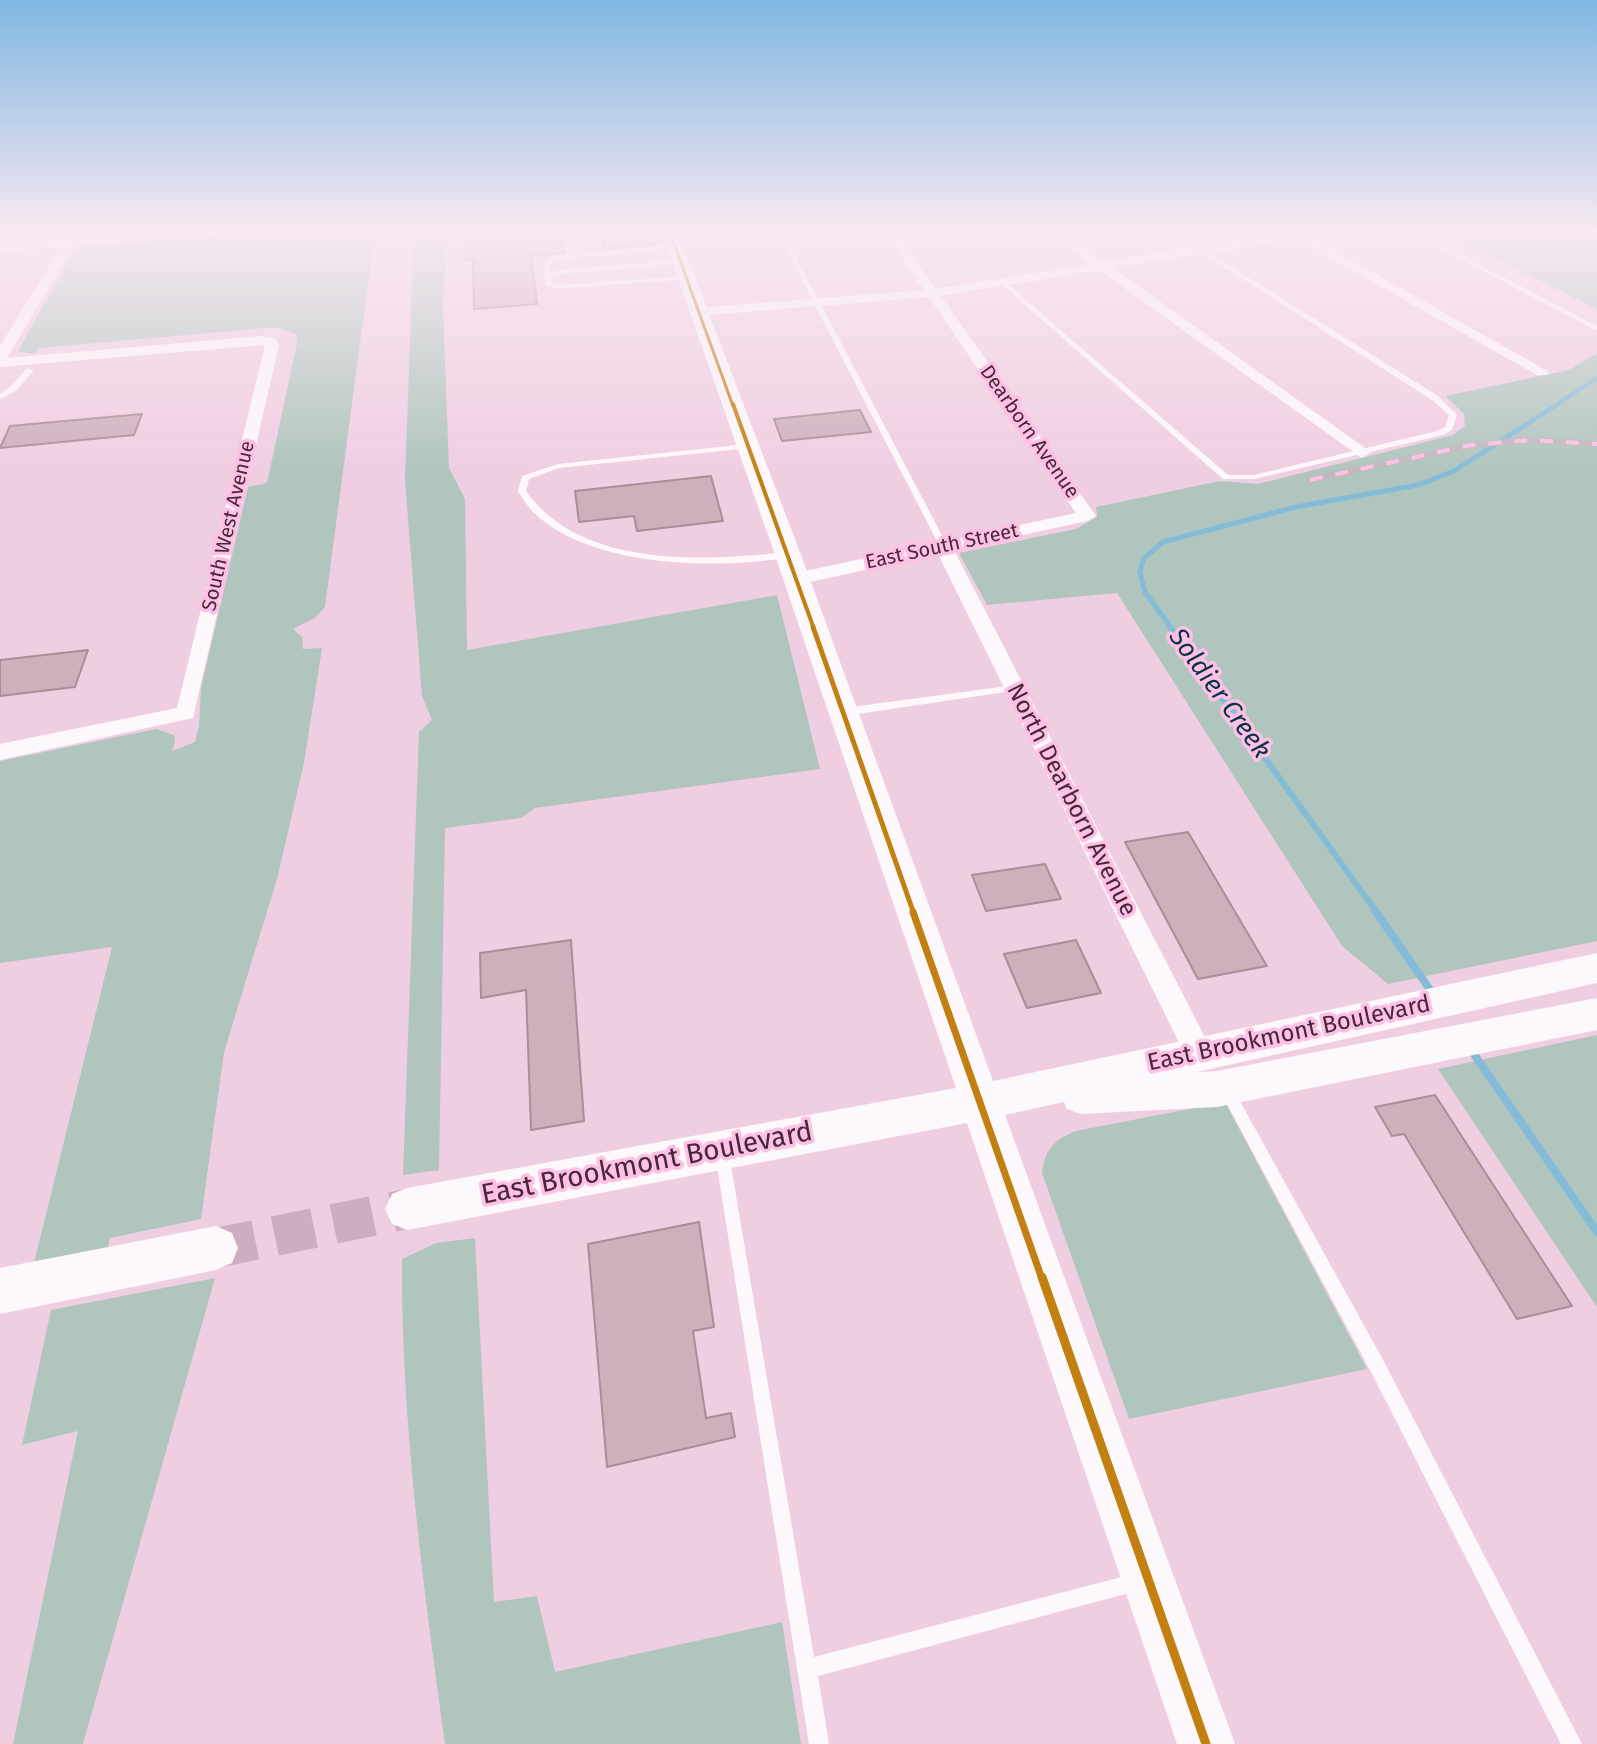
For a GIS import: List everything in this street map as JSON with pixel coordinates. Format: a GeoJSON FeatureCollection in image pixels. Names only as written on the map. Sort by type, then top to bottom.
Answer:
{"type":"FeatureCollection","features":[{"type":"Feature","properties":{"kind":"main road"},"geometry":{"type":"LineString","coordinates":[[697,312],[844,712],[1206,1744]]}},
{"type":"Feature","properties":{"kind":"main road","name":"East Brookmont Boulevard"},"geometry":{"type":"LineString","coordinates":[[407,1209],[981,1102],[1597,968]]}},
{"type":"Feature","properties":{"kind":"main road","name":"East Brookmont Boulevard"},"geometry":{"type":"LineString","coordinates":[[981,1102],[1225,1088],[1597,1014]]}},
{"type":"Feature","properties":{"kind":"main road"},"geometry":{"type":"LineString","coordinates":[[0,1291],[216,1248]]}},
{"type":"Feature","properties":{"kind":"street"},"geometry":{"type":"LineString","coordinates":[[0,360],[29,311]]}},
{"type":"Feature","properties":{"kind":"street"},"geometry":{"type":"LineString","coordinates":[[697,312],[705,311]]}},
{"type":"Feature","properties":{"kind":"street","name":"Dearborn Avenue"},"geometry":{"type":"LineString","coordinates":[[946,311],[1087,516]]}},
{"type":"Feature","properties":{"kind":"street"},"geometry":{"type":"LineString","coordinates":[[1165,311],[1362,453]]}},
{"type":"Feature","properties":{"kind":"street"},"geometry":{"type":"LineString","coordinates":[[1434,311],[1542,372]]}},
{"type":"Feature","properties":{"kind":"street","name":"South West Avenue"},"geometry":{"type":"LineString","coordinates":[[0,360],[270,341],[272,345],[186,713],[0,752]]}},
{"type":"Feature","properties":{"kind":"street","name":"East South Street"},"geometry":{"type":"LineString","coordinates":[[792,567],[944,547],[1087,516]]}},
{"type":"Feature","properties":{"kind":"street","name":"North Dearborn Avenue"},"geometry":{"type":"LineString","coordinates":[[944,547],[1199,1054]]}},
{"type":"Feature","properties":{"kind":"lane"},"geometry":{"type":"LineString","coordinates":[[821,311],[944,547]]}},
{"type":"Feature","properties":{"kind":"lane"},"geometry":{"type":"LineString","coordinates":[[1036,311],[1226,477],[1254,477],[1362,453],[1449,428],[1453,415],[1435,398],[1298,311]]}},
{"type":"Feature","properties":{"kind":"lane"},"geometry":{"type":"LineString","coordinates":[[1563,311],[1595,328]]}},
{"type":"Feature","properties":{"kind":"lane"},"geometry":{"type":"LineString","coordinates":[[0,397],[13,389],[30,370]]}},
{"type":"Feature","properties":{"kind":"lane"},"geometry":{"type":"LineString","coordinates":[[747,446],[558,466],[525,478],[522,491],[536,511],[578,537],[652,558],[792,567]]}},
{"type":"Feature","properties":{"kind":"lane"},"geometry":{"type":"LineString","coordinates":[[844,712],[1015,688]]}},
{"type":"Feature","properties":{"kind":"lane"},"geometry":{"type":"LineString","coordinates":[[1225,1088],[1376,1364],[1572,1744]]}},
{"type":"Feature","properties":{"kind":"lane"},"geometry":{"type":"LineString","coordinates":[[722,1150],[819,1744]]}},
{"type":"Feature","properties":{"kind":"lane"},"geometry":{"type":"LineString","coordinates":[[807,1669],[1148,1579]]}},
{"type":"Feature","properties":{"kind":"green space"},"geometry":{"type":"Polygon","coordinates":[[[40,311],[364,311],[325,607],[315,618],[293,629],[302,637],[303,649],[322,648],[304,763],[277,879],[224,1052],[201,1219],[110,1238],[107,1251],[33,1267],[112,947],[0,963],[0,761],[156,729],[174,735],[172,751],[195,742],[201,688],[248,487],[267,483],[297,343],[296,334],[276,327],[38,348],[35,354],[18,351],[40,311]]]}},
{"type":"Feature","properties":{"kind":"green space"},"geometry":{"type":"Polygon","coordinates":[[[411,311],[443,311],[449,468],[465,499],[467,650],[777,595],[820,769],[535,808],[521,818],[445,828],[439,1170],[403,1175],[419,732],[432,720],[422,696],[405,480],[411,311]]]}},
{"type":"Feature","properties":{"kind":"green space"},"geometry":{"type":"Polygon","coordinates":[[[1597,353],[1597,941],[1388,984],[1342,946],[1117,593],[987,605],[959,553],[1076,529],[1097,517],[1096,507],[1220,481],[1258,484],[1453,435],[1465,426],[1464,414],[1445,396],[1569,370],[1597,353]]]}},
{"type":"Feature","properties":{"kind":"green space"},"geometry":{"type":"Polygon","coordinates":[[[1597,1035],[1597,1307],[1438,1069],[1597,1035]]]}},
{"type":"Feature","properties":{"kind":"green space"},"geometry":{"type":"Polygon","coordinates":[[[1225,1102],[1367,1369],[1129,1419],[1042,1173],[1045,1158],[1056,1142],[1076,1131],[1225,1102]]]}},
{"type":"Feature","properties":{"kind":"green space"},"geometry":{"type":"Polygon","coordinates":[[[475,1238],[494,1602],[537,1596],[555,1672],[782,1622],[801,1744],[445,1744],[421,1563],[409,1441],[402,1259],[436,1243],[475,1238]]]}},
{"type":"Feature","properties":{"kind":"green space"},"geometry":{"type":"Polygon","coordinates":[[[215,1278],[83,1744],[13,1744],[78,1431],[22,1445],[51,1310],[215,1278]]]}},
{"type":"Feature","properties":{"kind":"building"},"geometry":{"type":"Polygon","coordinates":[[[860,410],[871,432],[782,441],[774,419],[860,410]]]}},
{"type":"Feature","properties":{"kind":"building"},"geometry":{"type":"Polygon","coordinates":[[[142,414],[134,435],[0,448],[10,426],[142,414]]]}},
{"type":"Feature","properties":{"kind":"building"},"geometry":{"type":"Polygon","coordinates":[[[711,476],[723,521],[637,531],[634,516],[579,522],[575,491],[711,476]]]}},
{"type":"Feature","properties":{"kind":"building"},"geometry":{"type":"Polygon","coordinates":[[[88,650],[75,687],[0,696],[0,660],[88,650]]]}},
{"type":"Feature","properties":{"kind":"building"},"geometry":{"type":"Polygon","coordinates":[[[1188,832],[1267,966],[1198,979],[1125,842],[1188,832]]]}},
{"type":"Feature","properties":{"kind":"building"},"geometry":{"type":"Polygon","coordinates":[[[1045,864],[1061,899],[986,911],[972,875],[1045,864]]]}},
{"type":"Feature","properties":{"kind":"building"},"geometry":{"type":"Polygon","coordinates":[[[571,940],[584,1121],[531,1130],[526,990],[481,998],[480,953],[571,940]]]}},
{"type":"Feature","properties":{"kind":"building"},"geometry":{"type":"Polygon","coordinates":[[[1076,940],[1101,993],[1027,1008],[1004,954],[1076,940]]]}},
{"type":"Feature","properties":{"kind":"building"},"geometry":{"type":"Polygon","coordinates":[[[1435,1095],[1572,1306],[1517,1319],[1404,1134],[1392,1136],[1375,1107],[1435,1095]]]}},
{"type":"Feature","properties":{"kind":"building"},"geometry":{"type":"Polygon","coordinates":[[[699,1222],[714,1327],[693,1331],[706,1418],[731,1413],[735,1437],[607,1467],[588,1244],[699,1222]]]}},
{"type":"Feature","properties":{"kind":"waterway","name":"Soldier Creek"},"geometry":{"type":"LineString","coordinates":[[1554,406],[1597,378]]}},
{"type":"Feature","properties":{"kind":"waterway","name":"Soldier Creek"},"geometry":{"type":"LineString","coordinates":[[1172,629],[1145,592],[1140,573],[1143,559],[1163,542],[1296,507],[1418,485],[1454,471],[1558,404]]}},
{"type":"Feature","properties":{"kind":"waterway","name":"Soldier Creek"},"geometry":{"type":"LineString","coordinates":[[1170,627],[1378,914]]}},
{"type":"Feature","properties":{"kind":"waterway","name":"Soldier Creek"},"geometry":{"type":"LineString","coordinates":[[1376,912],[1433,994]]}},
{"type":"Feature","properties":{"kind":"waterway","name":"Soldier Creek"},"geometry":{"type":"LineString","coordinates":[[1469,1047],[1597,1232]]}},
{"type":"Feature","properties":{"kind":"tunnel"},"geometry":{"type":"LineString","coordinates":[[216,1248],[407,1209]]}},
{"type":"Feature","properties":{"kind":"railway"},"geometry":{"type":"LineString","coordinates":[[1310,480],[1472,445],[1530,440],[1597,444]]}},
{"type":"Feature","properties":{"kind":"transit line"},"geometry":{"type":"LineString","coordinates":[[699,311],[788,555],[1206,1744]]}}]}
